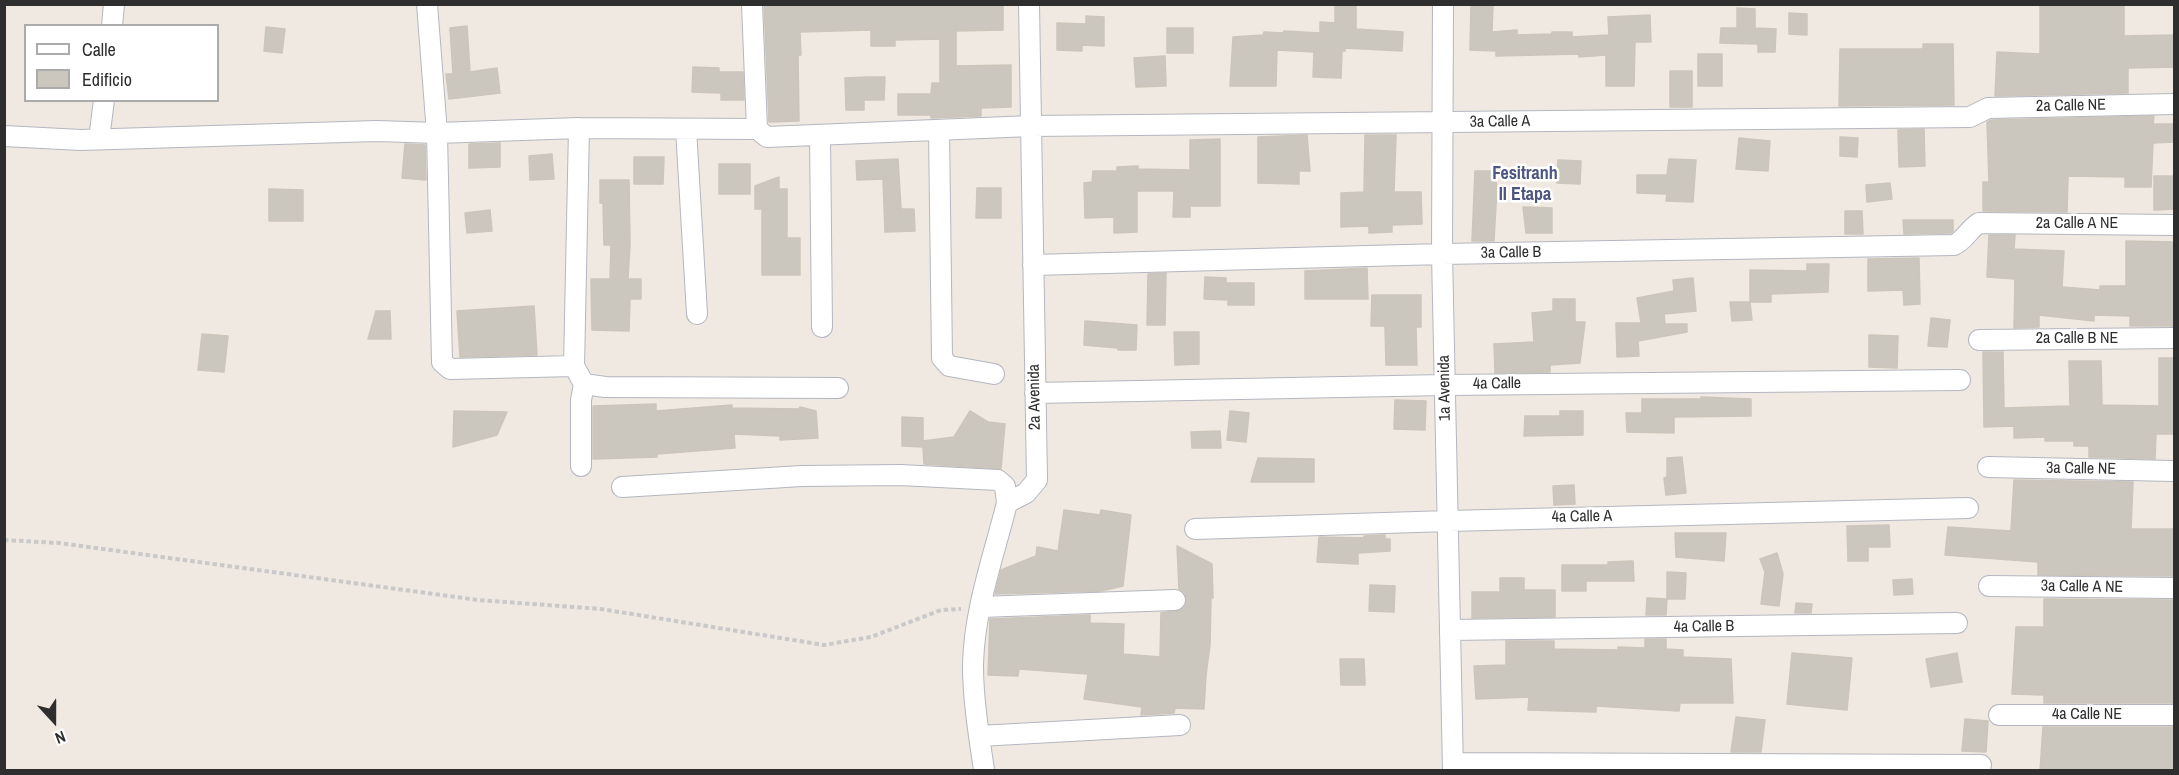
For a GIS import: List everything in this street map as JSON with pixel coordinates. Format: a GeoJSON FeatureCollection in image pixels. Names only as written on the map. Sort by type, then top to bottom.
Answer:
{"type":"FeatureCollection","features":[{"type":"Feature","properties":{"kind":"street"},"geometry":{"type":"LineString","coordinates":[[112,24],[114,4]]}},
{"type":"Feature","properties":{"kind":"street"},"geometry":{"type":"LineString","coordinates":[[426,4],[437,133],[442,362],[450,369],[574,366]]}},
{"type":"Feature","properties":{"kind":"street"},"geometry":{"type":"LineString","coordinates":[[752,4],[757,129]]}},
{"type":"Feature","properties":{"kind":"street","name":"2a Avenida"},"geometry":{"type":"LineString","coordinates":[[1007,503],[1026,494],[1036,480],[1029,4]]}},
{"type":"Feature","properties":{"kind":"street","name":"1a Avenida"},"geometry":{"type":"LineString","coordinates":[[1443,4],[1443,254],[1453,767]]}},
{"type":"Feature","properties":{"kind":"street"},"geometry":{"type":"LineString","coordinates":[[99,139],[104,102]]}},
{"type":"Feature","properties":{"kind":"street","name":"2a Calle NE"},"geometry":{"type":"LineString","coordinates":[[1970,117],[1988,108],[2175,104]]}},
{"type":"Feature","properties":{"kind":"street","name":"3a Calle A"},"geometry":{"type":"LineString","coordinates":[[4,136],[99,139],[579,128],[757,129],[767,137],[1031,126],[1970,117]]}},
{"type":"Feature","properties":{"kind":"street"},"geometry":{"type":"LineString","coordinates":[[579,128],[574,366],[584,384],[581,400],[581,466]]}},
{"type":"Feature","properties":{"kind":"street"},"geometry":{"type":"LineString","coordinates":[[686,129],[697,314]]}},
{"type":"Feature","properties":{"kind":"street"},"geometry":{"type":"LineString","coordinates":[[939,130],[942,358],[949,366],[994,374]]}},
{"type":"Feature","properties":{"kind":"street"},"geometry":{"type":"LineString","coordinates":[[820,135],[822,327]]}},
{"type":"Feature","properties":{"kind":"street","name":"3a Calle B"},"geometry":{"type":"LineString","coordinates":[[1033,265],[1443,254],[1954,245],[1979,223]]}},
{"type":"Feature","properties":{"kind":"street","name":"2a Calle A NE"},"geometry":{"type":"LineString","coordinates":[[1979,223],[2175,225]]}},
{"type":"Feature","properties":{"kind":"street","name":"2a Calle B NE"},"geometry":{"type":"LineString","coordinates":[[1979,340],[2175,338]]}},
{"type":"Feature","properties":{"kind":"street","name":"4a Calle"},"geometry":{"type":"LineString","coordinates":[[1035,393],[1445,385],[1960,380]]}},
{"type":"Feature","properties":{"kind":"street"},"geometry":{"type":"LineString","coordinates":[[584,384],[605,387],[838,388]]}},
{"type":"Feature","properties":{"kind":"street","name":"3a Calle NE"},"geometry":{"type":"LineString","coordinates":[[1988,467],[2175,471]]}},
{"type":"Feature","properties":{"kind":"street"},"geometry":{"type":"LineString","coordinates":[[622,487],[802,476],[900,475],[998,480],[1005,486],[1007,503],[980,608],[973,664],[984,771]]}},
{"type":"Feature","properties":{"kind":"street","name":"4a Calle A"},"geometry":{"type":"LineString","coordinates":[[1196,529],[1968,508]]}},
{"type":"Feature","properties":{"kind":"street","name":"3a Calle A NE"},"geometry":{"type":"LineString","coordinates":[[1989,586],[2175,588]]}},
{"type":"Feature","properties":{"kind":"street"},"geometry":{"type":"LineString","coordinates":[[980,608],[1175,600]]}},
{"type":"Feature","properties":{"kind":"street","name":"4a Calle B"},"geometry":{"type":"LineString","coordinates":[[1450,630],[1957,623]]}},
{"type":"Feature","properties":{"kind":"street","name":"4a Calle NE"},"geometry":{"type":"LineString","coordinates":[[1999,715],[2175,715]]}},
{"type":"Feature","properties":{"kind":"street"},"geometry":{"type":"LineString","coordinates":[[979,736],[1180,725]]}},
{"type":"Feature","properties":{"kind":"street"},"geometry":{"type":"LineString","coordinates":[[1453,767],[1981,765]]}},
{"type":"Feature","properties":{"kind":"path"},"geometry":{"type":"LineString","coordinates":[[4,540],[59,543],[478,600],[601,609],[824,645],[871,637],[941,610],[980,608]]}},
{"type":"Feature","properties":{"kind":"building"},"geometry":{"type":"Polygon","coordinates":[[[764,4],[1003,4],[1003,30],[956,31],[956,66],[1011,65],[1011,107],[981,108],[981,116],[931,118],[931,115],[898,115],[898,94],[931,94],[932,83],[940,83],[940,39],[895,40],[895,46],[871,46],[871,30],[800,32],[799,121],[769,122],[764,4]]]}},
{"type":"Feature","properties":{"kind":"building"},"geometry":{"type":"Polygon","coordinates":[[[1335,4],[1356,4],[1356,29],[1403,32],[1402,51],[1345,48],[1345,51],[1342,51],[1341,78],[1313,77],[1314,52],[1277,50],[1276,86],[1230,86],[1233,37],[1263,35],[1264,32],[1283,33],[1284,31],[1320,33],[1320,22],[1335,23],[1335,4]]]}},
{"type":"Feature","properties":{"kind":"building"},"geometry":{"type":"Polygon","coordinates":[[[1471,4],[1493,4],[1492,32],[1517,30],[1517,35],[1572,32],[1572,37],[1609,35],[1608,17],[1650,15],[1651,42],[1635,42],[1634,86],[1606,86],[1606,55],[1496,56],[1496,51],[1470,50],[1471,4]]]}},
{"type":"Feature","properties":{"kind":"building"},"geometry":{"type":"Polygon","coordinates":[[[2040,4],[2124,4],[2124,36],[2175,35],[2175,67],[2128,68],[2128,93],[1995,96],[1997,52],[2040,54],[2040,4]]]}},
{"type":"Feature","properties":{"kind":"building"},"geometry":{"type":"Polygon","coordinates":[[[1737,8],[1755,9],[1755,28],[1776,29],[1775,52],[1758,52],[1758,44],[1720,43],[1721,28],[1737,28],[1737,8]]]}},
{"type":"Feature","properties":{"kind":"building"},"geometry":{"type":"Polygon","coordinates":[[[1789,13],[1807,14],[1807,35],[1789,34],[1789,13]]]}},
{"type":"Feature","properties":{"kind":"building"},"geometry":{"type":"Polygon","coordinates":[[[1086,16],[1104,17],[1104,46],[1082,45],[1082,51],[1057,50],[1057,23],[1086,24],[1086,16]]]}},
{"type":"Feature","properties":{"kind":"building"},"geometry":{"type":"Polygon","coordinates":[[[467,26],[470,72],[497,68],[500,93],[449,99],[446,74],[453,74],[450,28],[467,26]]]}},
{"type":"Feature","properties":{"kind":"building"},"geometry":{"type":"Polygon","coordinates":[[[266,27],[285,29],[282,53],[264,51],[266,27]]]}},
{"type":"Feature","properties":{"kind":"building"},"geometry":{"type":"Polygon","coordinates":[[[1167,28],[1193,28],[1193,53],[1167,53],[1167,28]]]}},
{"type":"Feature","properties":{"kind":"building"},"geometry":{"type":"Polygon","coordinates":[[[1923,44],[1953,44],[1954,105],[1839,106],[1840,49],[1923,49],[1923,44]]]}},
{"type":"Feature","properties":{"kind":"building"},"geometry":{"type":"Polygon","coordinates":[[[1698,54],[1722,54],[1722,86],[1698,86],[1698,54]]]}},
{"type":"Feature","properties":{"kind":"building"},"geometry":{"type":"Polygon","coordinates":[[[1165,56],[1166,86],[1136,87],[1134,58],[1165,56]]]}},
{"type":"Feature","properties":{"kind":"building"},"geometry":{"type":"Polygon","coordinates":[[[693,67],[719,68],[719,72],[743,72],[744,100],[721,100],[721,93],[692,92],[693,67]]]}},
{"type":"Feature","properties":{"kind":"building"},"geometry":{"type":"Polygon","coordinates":[[[1670,71],[1692,71],[1692,107],[1670,107],[1670,71]]]}},
{"type":"Feature","properties":{"kind":"building"},"geometry":{"type":"Polygon","coordinates":[[[885,77],[884,100],[864,100],[864,110],[846,110],[845,78],[885,77]]]}},
{"type":"Feature","properties":{"kind":"building"},"geometry":{"type":"Polygon","coordinates":[[[2154,116],[2153,124],[2175,124],[2175,142],[2153,143],[2151,187],[2125,187],[2125,177],[2068,176],[2067,212],[1983,211],[1983,182],[1989,182],[1987,122],[1991,120],[2154,116]]]}},
{"type":"Feature","properties":{"kind":"building"},"geometry":{"type":"Polygon","coordinates":[[[1924,129],[1925,166],[1899,167],[1898,130],[1924,129]]]}},
{"type":"Feature","properties":{"kind":"building"},"geometry":{"type":"Polygon","coordinates":[[[1307,135],[1310,171],[1299,171],[1299,184],[1258,183],[1258,137],[1307,135]]]}},
{"type":"Feature","properties":{"kind":"building"},"geometry":{"type":"Polygon","coordinates":[[[1365,135],[1396,135],[1394,192],[1421,192],[1422,224],[1392,225],[1392,232],[1369,233],[1369,226],[1341,227],[1341,193],[1364,192],[1365,135]]]}},
{"type":"Feature","properties":{"kind":"building"},"geometry":{"type":"Polygon","coordinates":[[[1840,137],[1858,138],[1857,157],[1840,156],[1840,137]]]}},
{"type":"Feature","properties":{"kind":"building"},"geometry":{"type":"Polygon","coordinates":[[[1739,138],[1770,141],[1768,171],[1736,169],[1739,138]]]}},
{"type":"Feature","properties":{"kind":"building"},"geometry":{"type":"Polygon","coordinates":[[[1220,139],[1220,206],[1190,206],[1190,217],[1173,217],[1174,191],[1137,191],[1137,232],[1114,233],[1114,217],[1085,218],[1084,183],[1092,182],[1093,171],[1117,171],[1117,167],[1138,166],[1138,169],[1190,170],[1190,140],[1220,139]]]}},
{"type":"Feature","properties":{"kind":"building"},"geometry":{"type":"Polygon","coordinates":[[[500,143],[500,167],[469,168],[469,144],[500,143]]]}},
{"type":"Feature","properties":{"kind":"building"},"geometry":{"type":"Polygon","coordinates":[[[405,144],[425,145],[426,180],[402,178],[405,144]]]}},
{"type":"Feature","properties":{"kind":"building"},"geometry":{"type":"Polygon","coordinates":[[[552,154],[554,179],[530,180],[529,156],[552,154]]]}},
{"type":"Feature","properties":{"kind":"building"},"geometry":{"type":"Polygon","coordinates":[[[634,157],[664,157],[663,184],[634,184],[634,157]]]}},
{"type":"Feature","properties":{"kind":"building"},"geometry":{"type":"Polygon","coordinates":[[[898,159],[901,209],[914,209],[915,231],[885,232],[883,179],[857,180],[856,161],[898,159]]]}},
{"type":"Feature","properties":{"kind":"building"},"geometry":{"type":"Polygon","coordinates":[[[1669,159],[1696,160],[1693,202],[1666,201],[1667,194],[1637,193],[1637,175],[1667,175],[1669,159]]]}},
{"type":"Feature","properties":{"kind":"building"},"geometry":{"type":"Polygon","coordinates":[[[1558,160],[1581,161],[1580,184],[1557,183],[1558,160]]]}},
{"type":"Feature","properties":{"kind":"building"},"geometry":{"type":"Polygon","coordinates":[[[719,164],[750,164],[750,194],[719,194],[719,164]]]}},
{"type":"Feature","properties":{"kind":"building"},"geometry":{"type":"Polygon","coordinates":[[[1475,171],[1494,171],[1497,187],[1494,241],[1472,241],[1475,171]]]}},
{"type":"Feature","properties":{"kind":"building"},"geometry":{"type":"Polygon","coordinates":[[[2154,176],[2175,176],[2175,209],[2154,210],[2154,176]]]}},
{"type":"Feature","properties":{"kind":"building"},"geometry":{"type":"Polygon","coordinates":[[[779,177],[779,189],[787,189],[787,238],[800,238],[800,275],[762,275],[762,209],[755,209],[755,186],[779,177]]]}},
{"type":"Feature","properties":{"kind":"building"},"geometry":{"type":"Polygon","coordinates":[[[600,180],[629,180],[628,279],[641,279],[641,299],[630,299],[629,331],[592,330],[591,279],[610,279],[611,245],[604,245],[600,180]]]}},
{"type":"Feature","properties":{"kind":"building"},"geometry":{"type":"Polygon","coordinates":[[[1890,183],[1892,199],[1867,202],[1866,185],[1890,183]]]}},
{"type":"Feature","properties":{"kind":"building"},"geometry":{"type":"Polygon","coordinates":[[[977,188],[1001,188],[1001,218],[976,218],[977,188]]]}},
{"type":"Feature","properties":{"kind":"building"},"geometry":{"type":"Polygon","coordinates":[[[269,189],[303,190],[303,221],[269,221],[269,189]]]}},
{"type":"Feature","properties":{"kind":"building"},"geometry":{"type":"Polygon","coordinates":[[[1523,207],[1552,208],[1552,233],[1526,233],[1523,207]]]}},
{"type":"Feature","properties":{"kind":"building"},"geometry":{"type":"Polygon","coordinates":[[[490,210],[492,231],[467,233],[465,213],[490,210]]]}},
{"type":"Feature","properties":{"kind":"building"},"geometry":{"type":"Polygon","coordinates":[[[1845,211],[1862,211],[1863,234],[1845,234],[1845,211]]]}},
{"type":"Feature","properties":{"kind":"building"},"geometry":{"type":"Polygon","coordinates":[[[1903,220],[1953,220],[1953,231],[1951,233],[1904,234],[1903,220]]]}},
{"type":"Feature","properties":{"kind":"building"},"geometry":{"type":"Polygon","coordinates":[[[1989,235],[2015,235],[2014,249],[2064,251],[2062,287],[2100,290],[2100,286],[2126,286],[2126,241],[2175,242],[2175,326],[2130,326],[2130,316],[2094,315],[2094,321],[2039,315],[2039,327],[2014,328],[2015,279],[1987,277],[1989,235]]]}},
{"type":"Feature","properties":{"kind":"building"},"geometry":{"type":"Polygon","coordinates":[[[1919,258],[1920,304],[1904,305],[1903,290],[1868,291],[1868,259],[1919,258]]]}},
{"type":"Feature","properties":{"kind":"building"},"geometry":{"type":"Polygon","coordinates":[[[1807,264],[1829,264],[1828,292],[1771,294],[1771,302],[1750,302],[1750,270],[1807,271],[1807,264]]]}},
{"type":"Feature","properties":{"kind":"building"},"geometry":{"type":"Polygon","coordinates":[[[1367,268],[1368,299],[1305,299],[1305,271],[1367,268]]]}},
{"type":"Feature","properties":{"kind":"building"},"geometry":{"type":"Polygon","coordinates":[[[1166,273],[1165,325],[1147,325],[1148,274],[1166,273]]]}},
{"type":"Feature","properties":{"kind":"building"},"geometry":{"type":"Polygon","coordinates":[[[1205,277],[1226,278],[1226,283],[1254,283],[1254,305],[1228,305],[1228,300],[1204,299],[1205,277]]]}},
{"type":"Feature","properties":{"kind":"building"},"geometry":{"type":"Polygon","coordinates":[[[1693,278],[1696,311],[1664,314],[1665,324],[1687,324],[1687,332],[1638,341],[1639,356],[1617,357],[1616,323],[1641,323],[1637,298],[1674,291],[1673,280],[1693,278]]]}},
{"type":"Feature","properties":{"kind":"building"},"geometry":{"type":"Polygon","coordinates":[[[1372,295],[1421,295],[1421,327],[1416,327],[1417,365],[1386,365],[1385,326],[1371,326],[1372,295]]]}},
{"type":"Feature","properties":{"kind":"building"},"geometry":{"type":"Polygon","coordinates":[[[1553,299],[1575,299],[1575,322],[1585,322],[1580,363],[1550,365],[1550,372],[1495,373],[1494,344],[1534,342],[1532,313],[1553,311],[1553,299]]]}},
{"type":"Feature","properties":{"kind":"building"},"geometry":{"type":"Polygon","coordinates":[[[1730,302],[1750,302],[1752,320],[1732,321],[1730,302]]]}},
{"type":"Feature","properties":{"kind":"building"},"geometry":{"type":"Polygon","coordinates":[[[534,306],[537,355],[460,357],[457,311],[534,306]]]}},
{"type":"Feature","properties":{"kind":"building"},"geometry":{"type":"Polygon","coordinates":[[[376,311],[390,311],[391,339],[368,339],[376,311]]]}},
{"type":"Feature","properties":{"kind":"building"},"geometry":{"type":"Polygon","coordinates":[[[1931,318],[1950,320],[1947,347],[1928,346],[1931,318]]]}},
{"type":"Feature","properties":{"kind":"building"},"geometry":{"type":"Polygon","coordinates":[[[1085,321],[1137,325],[1136,350],[1084,345],[1085,321]]]}},
{"type":"Feature","properties":{"kind":"building"},"geometry":{"type":"Polygon","coordinates":[[[1174,332],[1199,332],[1199,364],[1175,365],[1174,332]]]}},
{"type":"Feature","properties":{"kind":"building"},"geometry":{"type":"Polygon","coordinates":[[[202,334],[228,336],[224,372],[198,370],[202,334]]]}},
{"type":"Feature","properties":{"kind":"building"},"geometry":{"type":"Polygon","coordinates":[[[1869,335],[1898,336],[1897,368],[1869,367],[1869,335]]]}},
{"type":"Feature","properties":{"kind":"building"},"geometry":{"type":"Polygon","coordinates":[[[1983,352],[2003,352],[2004,408],[2070,406],[2069,361],[2101,361],[2102,405],[2159,406],[2159,358],[2175,358],[2175,434],[2156,434],[2155,459],[2089,457],[2089,446],[2074,446],[2074,441],[2045,441],[2045,437],[2014,438],[2014,426],[1984,427],[1983,352]]]}},
{"type":"Feature","properties":{"kind":"building"},"geometry":{"type":"Polygon","coordinates":[[[1701,397],[1751,399],[1751,416],[1674,417],[1674,433],[1627,432],[1626,413],[1642,413],[1642,399],[1701,399],[1701,397]]]}},
{"type":"Feature","properties":{"kind":"building"},"geometry":{"type":"Polygon","coordinates":[[[1395,400],[1426,401],[1425,430],[1394,429],[1395,400]]]}},
{"type":"Feature","properties":{"kind":"building"},"geometry":{"type":"Polygon","coordinates":[[[656,404],[656,411],[732,405],[732,408],[799,409],[800,407],[816,411],[818,438],[780,440],[780,436],[734,434],[735,448],[657,454],[657,457],[593,459],[593,406],[656,404]]]}},
{"type":"Feature","properties":{"kind":"building"},"geometry":{"type":"Polygon","coordinates":[[[454,411],[507,412],[497,435],[453,447],[454,411]]]}},
{"type":"Feature","properties":{"kind":"building"},"geometry":{"type":"Polygon","coordinates":[[[970,411],[988,422],[1005,424],[1001,469],[924,464],[923,447],[902,446],[902,417],[923,418],[923,441],[954,437],[970,411]]]}},
{"type":"Feature","properties":{"kind":"building"},"geometry":{"type":"Polygon","coordinates":[[[1230,411],[1249,413],[1246,442],[1227,440],[1230,411]]]}},
{"type":"Feature","properties":{"kind":"building"},"geometry":{"type":"Polygon","coordinates":[[[1560,411],[1583,411],[1583,435],[1524,436],[1525,416],[1560,416],[1560,411]]]}},
{"type":"Feature","properties":{"kind":"building"},"geometry":{"type":"Polygon","coordinates":[[[1220,431],[1221,448],[1192,448],[1191,432],[1220,431]]]}},
{"type":"Feature","properties":{"kind":"building"},"geometry":{"type":"Polygon","coordinates":[[[1682,457],[1686,493],[1666,495],[1664,478],[1667,477],[1667,458],[1682,457]]]}},
{"type":"Feature","properties":{"kind":"building"},"geometry":{"type":"Polygon","coordinates":[[[1258,458],[1314,459],[1314,482],[1251,482],[1258,458]]]}},
{"type":"Feature","properties":{"kind":"building"},"geometry":{"type":"Polygon","coordinates":[[[2014,480],[2133,482],[2131,529],[2175,529],[2175,576],[2038,575],[2038,562],[1945,555],[1948,527],[2011,531],[2014,480]]]}},
{"type":"Feature","properties":{"kind":"building"},"geometry":{"type":"Polygon","coordinates":[[[1574,485],[1575,504],[1554,505],[1553,486],[1574,485]]]}},
{"type":"Feature","properties":{"kind":"building"},"geometry":{"type":"Polygon","coordinates":[[[1064,510],[1100,515],[1101,510],[1131,515],[1123,586],[1101,591],[995,594],[1001,570],[1036,556],[1037,547],[1058,551],[1064,510]]]}},
{"type":"Feature","properties":{"kind":"building"},"geometry":{"type":"Polygon","coordinates":[[[1889,525],[1890,547],[1868,547],[1868,561],[1848,561],[1847,526],[1889,525]]]}},
{"type":"Feature","properties":{"kind":"building"},"geometry":{"type":"Polygon","coordinates":[[[1675,533],[1726,533],[1724,561],[1676,557],[1675,533]]]}},
{"type":"Feature","properties":{"kind":"building"},"geometry":{"type":"Polygon","coordinates":[[[1385,535],[1385,539],[1390,539],[1390,551],[1358,553],[1358,564],[1317,562],[1319,537],[1364,538],[1364,536],[1385,535]]]}},
{"type":"Feature","properties":{"kind":"building"},"geometry":{"type":"Polygon","coordinates":[[[1177,546],[1212,564],[1213,598],[1211,598],[1210,645],[1204,709],[1175,708],[1174,713],[1141,715],[1142,707],[1084,699],[1088,674],[1019,669],[1018,676],[988,675],[990,619],[1090,615],[1090,623],[1124,624],[1123,654],[1160,657],[1161,613],[1181,610],[1187,600],[1185,593],[1179,589],[1177,546]]]}},
{"type":"Feature","properties":{"kind":"building"},"geometry":{"type":"Polygon","coordinates":[[[1777,553],[1783,574],[1779,606],[1761,604],[1765,572],[1760,559],[1777,553]]]}},
{"type":"Feature","properties":{"kind":"building"},"geometry":{"type":"Polygon","coordinates":[[[1633,561],[1634,581],[1586,581],[1586,591],[1562,591],[1562,565],[1608,565],[1608,562],[1633,561]]]}},
{"type":"Feature","properties":{"kind":"building"},"geometry":{"type":"Polygon","coordinates":[[[1667,572],[1686,573],[1685,599],[1667,599],[1667,572]]]}},
{"type":"Feature","properties":{"kind":"building"},"geometry":{"type":"Polygon","coordinates":[[[1500,578],[1524,578],[1524,590],[1555,590],[1555,617],[1472,618],[1472,592],[1500,592],[1500,578]]]}},
{"type":"Feature","properties":{"kind":"building"},"geometry":{"type":"Polygon","coordinates":[[[1912,579],[1913,594],[1894,595],[1893,580],[1912,579]]]}},
{"type":"Feature","properties":{"kind":"building"},"geometry":{"type":"Polygon","coordinates":[[[1370,585],[1395,586],[1394,612],[1369,611],[1370,585]]]}},
{"type":"Feature","properties":{"kind":"building"},"geometry":{"type":"Polygon","coordinates":[[[1647,598],[1667,599],[1666,615],[1646,615],[1647,598]]]}},
{"type":"Feature","properties":{"kind":"building"},"geometry":{"type":"Polygon","coordinates":[[[2044,599],[2174,600],[2175,703],[2044,703],[2044,695],[2012,694],[2016,627],[2044,627],[2044,599]]]}},
{"type":"Feature","properties":{"kind":"building"},"geometry":{"type":"Polygon","coordinates":[[[1796,603],[1812,604],[1811,613],[1795,613],[1796,603]]]}},
{"type":"Feature","properties":{"kind":"building"},"geometry":{"type":"Polygon","coordinates":[[[1645,639],[1666,639],[1666,649],[1683,650],[1683,657],[1731,659],[1733,703],[1680,703],[1679,711],[1596,706],[1596,712],[1528,710],[1529,697],[1476,699],[1474,666],[1506,665],[1506,641],[1554,641],[1554,649],[1618,650],[1618,647],[1645,648],[1645,639]]]}},
{"type":"Feature","properties":{"kind":"building"},"geometry":{"type":"Polygon","coordinates":[[[1792,653],[1852,658],[1847,710],[1787,704],[1792,653]]]}},
{"type":"Feature","properties":{"kind":"building"},"geometry":{"type":"Polygon","coordinates":[[[1957,653],[1962,682],[1931,687],[1926,659],[1957,653]]]}},
{"type":"Feature","properties":{"kind":"building"},"geometry":{"type":"Polygon","coordinates":[[[1340,659],[1364,659],[1365,685],[1341,685],[1340,659]]]}},
{"type":"Feature","properties":{"kind":"building"},"geometry":{"type":"Polygon","coordinates":[[[1736,717],[1765,720],[1761,752],[1731,752],[1736,717]]]}},
{"type":"Feature","properties":{"kind":"building"},"geometry":{"type":"Polygon","coordinates":[[[1965,719],[1988,721],[1986,752],[1962,751],[1965,719]]]}},
{"type":"Feature","properties":{"kind":"building"},"geometry":{"type":"Polygon","coordinates":[[[2043,727],[2175,727],[2175,771],[2040,771],[2043,727]]]}},
{"type":"Feature","properties":{"kind":"district","name":"Fesitranh II Etapa"},"geometry":{"type":"Point","coordinates":[1525,184]}}]}
